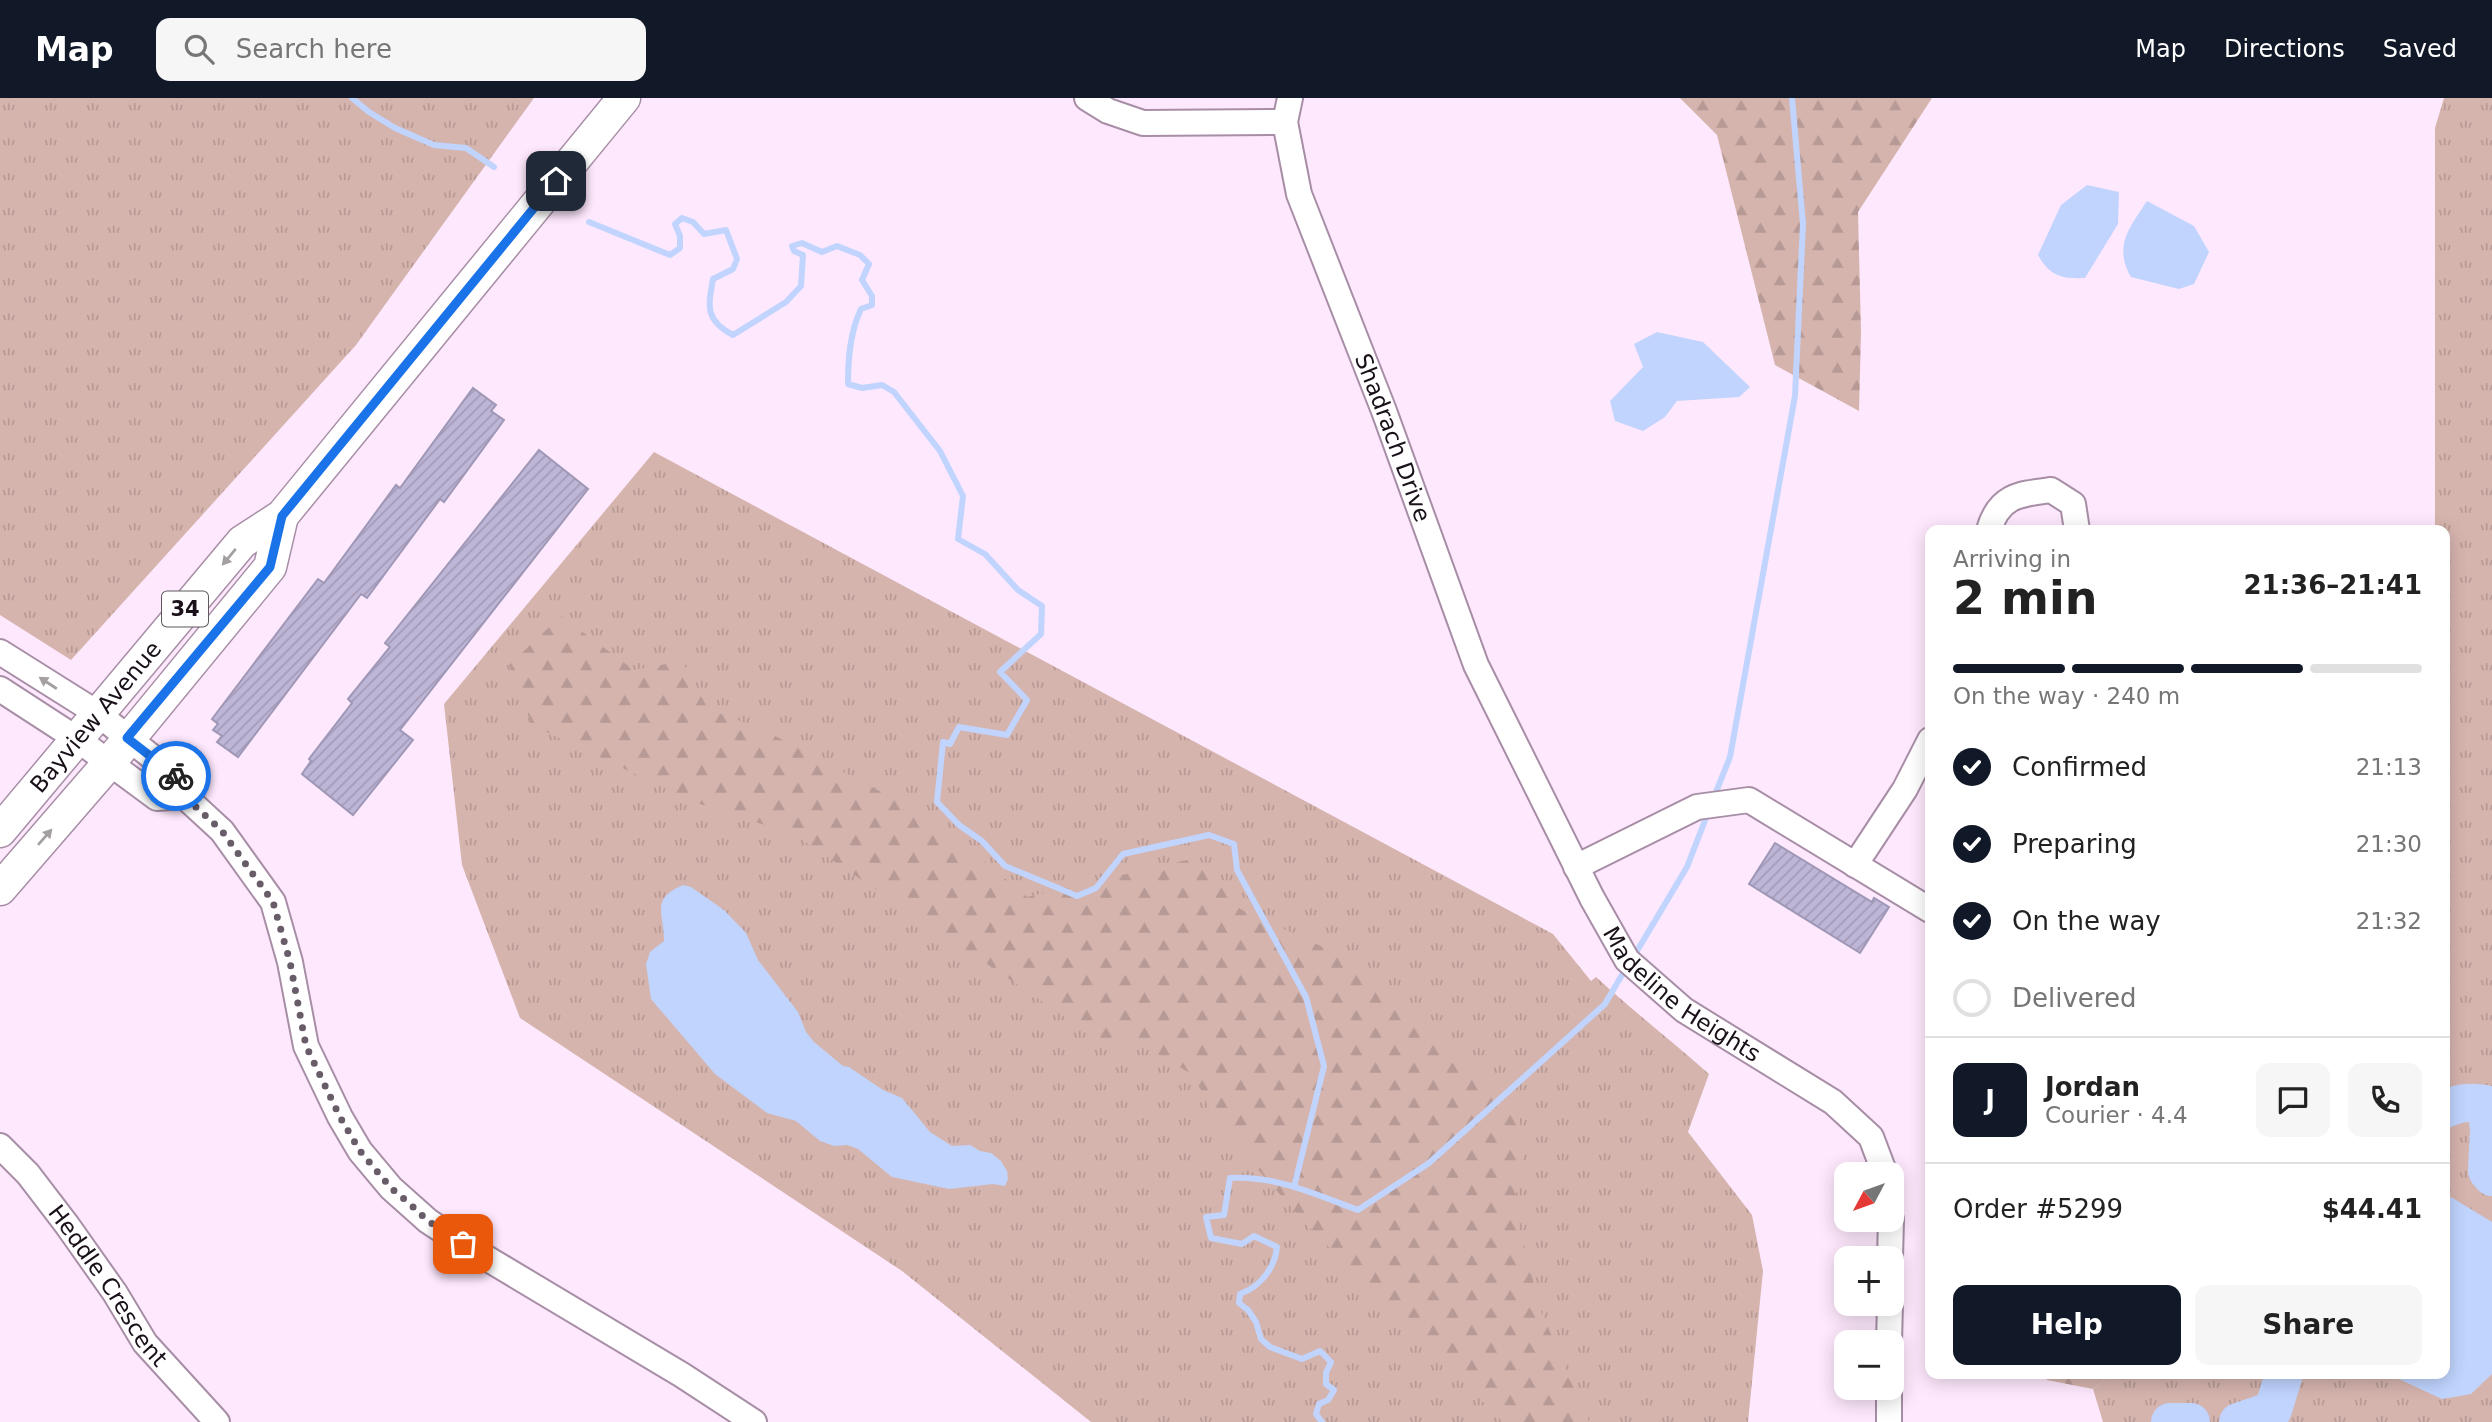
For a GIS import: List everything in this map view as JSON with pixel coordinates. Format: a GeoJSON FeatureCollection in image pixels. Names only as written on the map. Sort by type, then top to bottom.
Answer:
{"type":"FeatureCollection","features":[{"type":"Feature","properties":{"kind":"main road","name":"Bayview Avenue"},"geometry":{"type":"LineString","coordinates":[[0,831],[242,542],[282,516],[624,98]]}},
{"type":"Feature","properties":{"kind":"main road","name":"Bayview Avenue"},"geometry":{"type":"LineString","coordinates":[[0,889],[109,763],[270,567],[282,516]]}},
{"type":"Feature","properties":{"kind":"street"},"geometry":{"type":"LineString","coordinates":[[1087,98],[1108,111],[1143,123],[1287,110]]}},
{"type":"Feature","properties":{"kind":"street","name":"Shadrach Drive"},"geometry":{"type":"LineString","coordinates":[[1287,110],[1299,194],[1384,411],[1476,665],[1527,769]]}},
{"type":"Feature","properties":{"kind":"street"},"geometry":{"type":"LineString","coordinates":[[1991,525],[1994,515],[2015,495],[2051,490],[2073,504],[2076,525]]}},
{"type":"Feature","properties":{"kind":"street"},"geometry":{"type":"LineString","coordinates":[[0,652],[97,713],[177,777],[184,796],[222,831],[273,902],[290,962],[306,1046],[340,1117],[360,1151],[391,1188],[428,1221],[463,1244],[754,1422]]}},
{"type":"Feature","properties":{"kind":"street"},"geometry":{"type":"LineString","coordinates":[[0,689],[77,739],[157,798],[184,796]]}},
{"type":"Feature","properties":{"kind":"street"},"geometry":{"type":"LineString","coordinates":[[1855,865],[1905,789],[1925,750]]}},
{"type":"Feature","properties":{"kind":"street","name":"Madeline Heights"},"geometry":{"type":"LineString","coordinates":[[1527,769],[1627,960],[1684,1010],[1833,1102],[1871,1137],[1880,1162]]}},
{"type":"Feature","properties":{"kind":"street"},"geometry":{"type":"LineString","coordinates":[[1576,867],[1697,807],[1749,800],[1925,907]]}},
{"type":"Feature","properties":{"kind":"street","name":"Heddle Crescent"},"geometry":{"type":"LineString","coordinates":[[0,1146],[28,1174],[75,1236],[115,1293],[145,1343],[217,1422]]}},
{"type":"Feature","properties":{"kind":"street"},"geometry":{"type":"LineString","coordinates":[[1889,1400],[1889,1422]]}},
{"type":"Feature","properties":{"kind":"green space"},"geometry":{"type":"Polygon","coordinates":[[[0,98],[534,98],[356,345],[71,660],[0,615],[0,98]]]}},
{"type":"Feature","properties":{"kind":"green space"},"geometry":{"type":"Polygon","coordinates":[[[1680,98],[1932,98],[1858,212],[1861,332],[1859,411],[1775,365],[1717,135],[1680,98]]]}},
{"type":"Feature","properties":{"kind":"green space"},"geometry":{"type":"Polygon","coordinates":[[[2444,98],[2492,98],[2492,1422],[2103,1422],[2093,1389],[2106,1379],[2450,1379],[2450,525],[2435,525],[2435,128],[2444,98]]]}},
{"type":"Feature","properties":{"kind":"green space"},"geometry":{"type":"Polygon","coordinates":[[[654,452],[1553,934],[1591,981],[1596,977],[1709,1074],[1688,1132],[1752,1215],[1763,1271],[1748,1422],[1091,1422],[902,1271],[520,1018],[462,865],[444,704],[654,452]]]}},
{"type":"Feature","properties":{"kind":"green space"},"geometry":{"type":"Polygon","coordinates":[[[561,616],[634,670],[682,661],[708,709],[764,730],[938,822],[1027,897],[1196,858],[1240,909],[1369,968],[1519,1110],[1524,1167],[1511,1211],[1524,1243],[1540,1309],[1589,1422],[1503,1422],[1307,1225],[1214,1120],[1200,1088],[1188,1072],[1136,1041],[1104,1043],[795,835],[694,802],[532,725],[509,665],[561,616]]]}},
{"type":"Feature","properties":{"kind":"green space"},"geometry":{"type":"Polygon","coordinates":[[[2047,1379],[2106,1379],[2093,1389],[2047,1379]]]}},
{"type":"Feature","properties":{"kind":"water"},"geometry":{"type":"Polygon","coordinates":[[[2087,185],[2119,192],[2118,224],[2085,278],[2063,277],[2047,268],[2038,255],[2061,205],[2087,185]]]}},
{"type":"Feature","properties":{"kind":"water"},"geometry":{"type":"Polygon","coordinates":[[[2147,201],[2194,226],[2209,252],[2194,284],[2179,289],[2131,277],[2126,266],[2124,246],[2130,228],[2147,201]]]}},
{"type":"Feature","properties":{"kind":"water"},"geometry":{"type":"Polygon","coordinates":[[[1657,332],[1703,342],[1750,387],[1739,397],[1677,401],[1665,417],[1643,431],[1615,421],[1610,401],[1643,367],[1634,344],[1657,332]]]}},
{"type":"Feature","properties":{"kind":"water"},"geometry":{"type":"Polygon","coordinates":[[[683,885],[691,887],[724,910],[746,933],[758,960],[798,1012],[806,1032],[814,1042],[843,1066],[902,1098],[930,1132],[952,1146],[970,1145],[991,1153],[1001,1161],[1007,1171],[1005,1186],[993,1184],[949,1189],[892,1177],[858,1149],[820,1141],[796,1121],[767,1113],[715,1074],[651,999],[646,964],[650,952],[664,941],[662,901],[683,885]]]}},
{"type":"Feature","properties":{"kind":"water"},"geometry":{"type":"Polygon","coordinates":[[[2450,1199],[2492,1222],[2492,1374],[2471,1394],[2442,1399],[2399,1379],[2450,1379],[2450,1199]]]}},
{"type":"Feature","properties":{"kind":"building"},"geometry":{"type":"Polygon","coordinates":[[[473,388],[496,405],[491,411],[504,420],[444,502],[440,499],[367,598],[361,594],[238,757],[217,742],[222,736],[213,730],[218,724],[212,719],[318,579],[324,583],[396,485],[400,488],[473,388]]]}},
{"type":"Feature","properties":{"kind":"building"},"geometry":{"type":"Polygon","coordinates":[[[539,450],[588,489],[400,730],[413,740],[353,815],[302,774],[311,761],[309,759],[352,703],[348,699],[390,647],[385,643],[539,450]]]}},
{"type":"Feature","properties":{"kind":"building"},"geometry":{"type":"Polygon","coordinates":[[[1775,843],[1872,902],[1874,898],[1889,907],[1860,953],[1749,884],[1775,843]]]}},
{"type":"Feature","properties":{"kind":"waterway"},"geometry":{"type":"LineString","coordinates":[[352,98],[395,128],[434,145],[466,148],[494,167]]}},
{"type":"Feature","properties":{"kind":"waterway"},"geometry":{"type":"LineString","coordinates":[[1714,797],[1730,757],[1795,396],[1803,224],[1792,98]]}},
{"type":"Feature","properties":{"kind":"waterway"},"geometry":{"type":"LineString","coordinates":[[589,222],[670,255],[680,248],[680,236],[675,224],[682,218],[693,222],[704,234],[726,230],[737,259],[733,269],[713,279],[710,305],[717,324],[733,335],[786,302],[801,286],[803,255],[794,251],[792,246],[802,243],[822,252],[837,246],[860,255],[869,264],[862,280],[872,296],[872,305],[861,309],[854,327],[848,384],[862,388],[882,385],[894,392],[940,451],[963,496],[958,539],[985,554],[1018,590],[1042,606],[1041,634],[1000,672],[1027,700],[1007,735],[959,727],[950,744],[943,742],[937,802],[959,825],[982,841],[1005,866],[1077,896],[1096,888],[1123,854],[1209,835],[1234,844],[1237,870],[1306,997],[1324,1066],[1294,1187]]}},
{"type":"Feature","properties":{"kind":"waterway"},"geometry":{"type":"LineString","coordinates":[[1634,956],[1687,867],[1709,810]]}},
{"type":"Feature","properties":{"kind":"waterway"},"geometry":{"type":"LineString","coordinates":[[1322,1422],[1316,1414],[1319,1404],[1328,1400],[1334,1390],[1326,1384],[1326,1373],[1331,1362],[1320,1351],[1302,1359],[1270,1347],[1261,1339],[1256,1322],[1248,1310],[1239,1303],[1240,1294],[1254,1287],[1270,1269],[1277,1247],[1254,1236],[1242,1244],[1211,1238],[1206,1217],[1224,1215],[1230,1178],[1279,1183],[1358,1210],[1429,1163],[1605,1004],[1626,968]]}},
{"type":"Feature","properties":{"kind":"waterway"},"geometry":{"type":"LineString","coordinates":[[2450,1107],[2465,1103],[2485,1104],[2489,1128],[2487,1171],[2492,1177]]}},
{"type":"Feature","properties":{"kind":"waterway"},"geometry":{"type":"LineString","coordinates":[[2238,1422],[2273,1410],[2282,1379]]}},
{"type":"Feature","properties":{"kind":"waterway"},"geometry":{"type":"LineString","coordinates":[[2170,1422],[2191,1422]]}},
{"type":"Feature","properties":{"kind":"way so far"},"geometry":{"type":"LineString","coordinates":[[176,776],[184,796],[222,831],[273,902],[290,962],[306,1046],[340,1117],[360,1151],[391,1188],[428,1221],[463,1244]]}},
{"type":"Feature","properties":{"kind":"route"},"geometry":{"type":"LineString","coordinates":[[176,776],[127,738],[270,567],[282,516],[556,181]]}}]}
